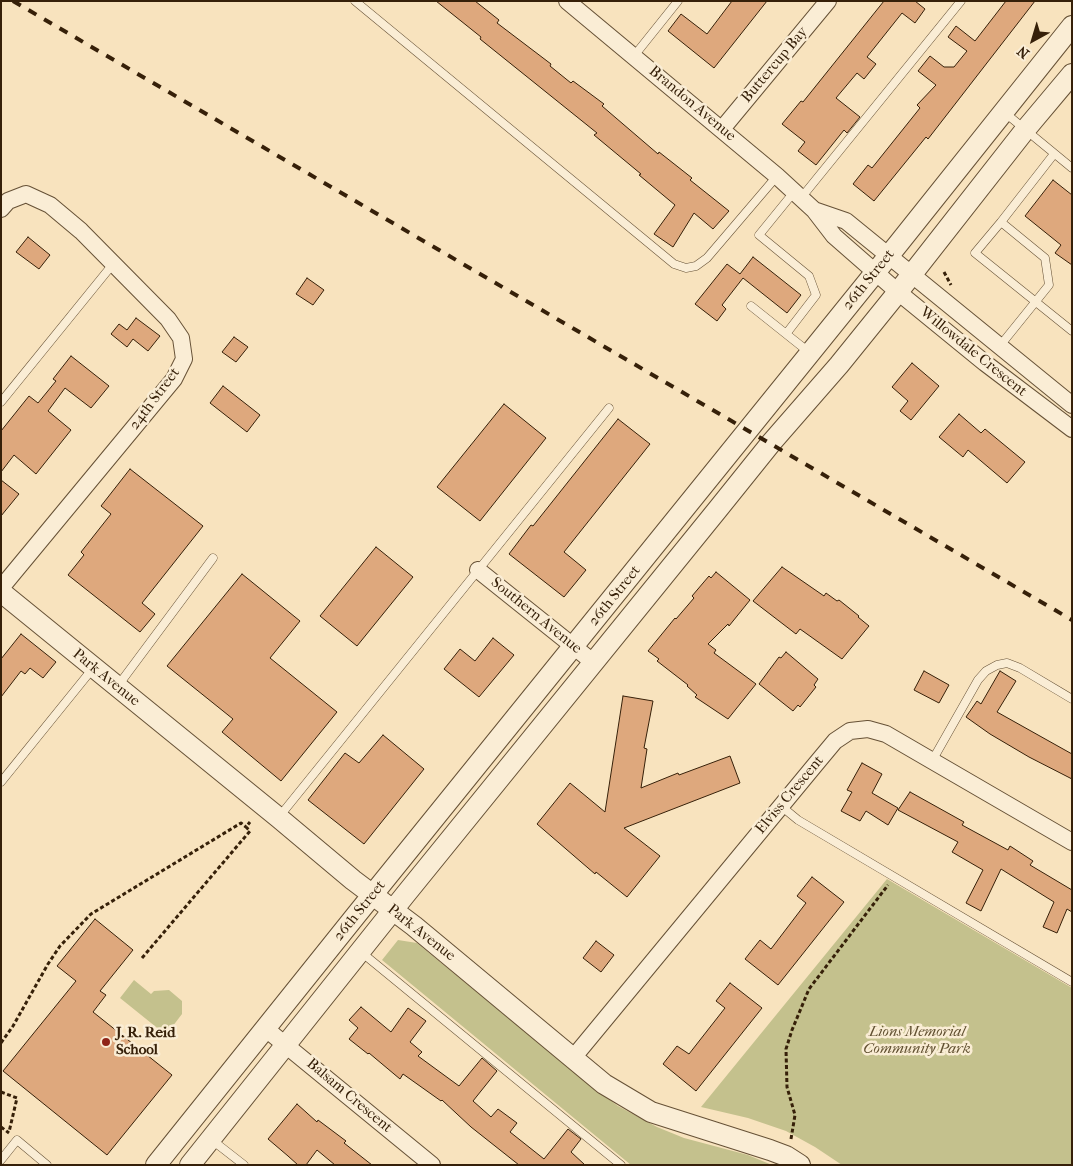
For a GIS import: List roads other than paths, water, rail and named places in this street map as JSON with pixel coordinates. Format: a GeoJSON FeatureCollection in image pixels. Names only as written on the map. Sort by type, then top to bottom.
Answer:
{"type":"FeatureCollection","features":[{"type":"Feature","properties":{"kind":"street","name":"Brandon Avenue"},"geometry":{"type":"LineString","coordinates":[[567,1],[722,129],[814,210],[846,221],[882,264]]}},
{"type":"Feature","properties":{"kind":"street","name":"Buttercup Bay"},"geometry":{"type":"LineString","coordinates":[[722,129],[828,1]]}},
{"type":"Feature","properties":{"kind":"street","name":"26th Street"},"geometry":{"type":"LineString","coordinates":[[156,1165],[1072,26]]}},
{"type":"Feature","properties":{"kind":"street","name":"26th Street"},"geometry":{"type":"LineString","coordinates":[[190,1165],[593,662],[771,442],[838,365],[912,275],[1025,130],[1072,74]]}},
{"type":"Feature","properties":{"kind":"street","name":"24th Street"},"geometry":{"type":"LineString","coordinates":[[1,588],[174,379],[184,359],[180,338],[168,319],[81,231],[50,205],[26,194],[5,205]]}},
{"type":"Feature","properties":{"kind":"street","name":"Willowdale Crescent"},"geometry":{"type":"LineString","coordinates":[[882,264],[912,275],[1072,404]]}},
{"type":"Feature","properties":{"kind":"street","name":"Willowdale Crescent"},"geometry":{"type":"LineString","coordinates":[[882,264],[898,292],[985,363],[1072,429]]}},
{"type":"Feature","properties":{"kind":"street"},"geometry":{"type":"LineString","coordinates":[[1048,386],[1072,387]]}},
{"type":"Feature","properties":{"kind":"street"},"geometry":{"type":"LineString","coordinates":[[698,493],[718,509]]}},
{"type":"Feature","properties":{"kind":"street","name":"Southern Avenue"},"geometry":{"type":"LineString","coordinates":[[478,570],[593,662]]}},
{"type":"Feature","properties":{"kind":"street","name":"Park Avenue"},"geometry":{"type":"LineString","coordinates":[[1,592],[372,895],[414,926],[604,1084],[651,1112],[770,1150],[786,1156],[800,1165]]}},
{"type":"Feature","properties":{"kind":"street","name":"Elviss Crescent"},"geometry":{"type":"LineString","coordinates":[[573,1058],[835,741],[850,731],[868,729],[886,734],[1072,842]]}},
{"type":"Feature","properties":{"kind":"street","name":"Balsam Crescent"},"geometry":{"type":"LineString","coordinates":[[266,1029],[432,1165]]}},
{"type":"Feature","properties":{"kind":"lane"},"geometry":{"type":"LineString","coordinates":[[355,1],[674,264],[686,268],[696,266],[707,258],[776,176]]}},
{"type":"Feature","properties":{"kind":"lane"},"geometry":{"type":"LineString","coordinates":[[634,56],[678,1]]}},
{"type":"Feature","properties":{"kind":"lane"},"geometry":{"type":"LineString","coordinates":[[786,334],[816,294],[809,276],[759,235],[798,195],[961,1]]}},
{"type":"Feature","properties":{"kind":"lane"},"geometry":{"type":"LineString","coordinates":[[1003,112],[1072,168]]}},
{"type":"Feature","properties":{"kind":"lane"},"geometry":{"type":"LineString","coordinates":[[1054,154],[975,253],[1072,331]]}},
{"type":"Feature","properties":{"kind":"lane"},"geometry":{"type":"LineString","coordinates":[[999,347],[1049,285],[1045,258],[1001,222]]}},
{"type":"Feature","properties":{"kind":"lane"},"geometry":{"type":"LineString","coordinates":[[1,402],[113,264]]}},
{"type":"Feature","properties":{"kind":"lane"},"geometry":{"type":"LineString","coordinates":[[752,306],[810,354]]}},
{"type":"Feature","properties":{"kind":"lane"},"geometry":{"type":"LineString","coordinates":[[279,818],[608,408]]}},
{"type":"Feature","properties":{"kind":"lane"},"geometry":{"type":"LineString","coordinates":[[117,687],[213,558]]}},
{"type":"Feature","properties":{"kind":"lane"},"geometry":{"type":"LineString","coordinates":[[932,761],[978,680],[986,671],[997,665],[1007,664],[1020,668],[1072,699]]}},
{"type":"Feature","properties":{"kind":"lane"},"geometry":{"type":"LineString","coordinates":[[1,782],[94,668]]}},
{"type":"Feature","properties":{"kind":"lane"},"geometry":{"type":"LineString","coordinates":[[781,806],[798,820],[1072,982]]}},
{"type":"Feature","properties":{"kind":"lane"},"geometry":{"type":"LineString","coordinates":[[360,952],[621,1165]]}},
{"type":"Feature","properties":{"kind":"lane"},"geometry":{"type":"LineString","coordinates":[[211,1138],[244,1165]]}},
{"type":"Feature","properties":{"kind":"lane"},"geometry":{"type":"LineString","coordinates":[[1,1160],[17,1140],[47,1165]]}},
{"type":"Feature","properties":{"kind":"railway"},"geometry":{"type":"LineString","coordinates":[[13,1],[1072,620]]}},
{"type":"Feature","properties":{"kind":"place","name":"J. R. Reid School"},"geometry":{"type":"Point","coordinates":[106,1042]}},
{"type":"Feature","properties":{"kind":"park label","name":"Lions Memorial Community Park"},"geometry":{"type":"Point","coordinates":[917,1040]}}]}
